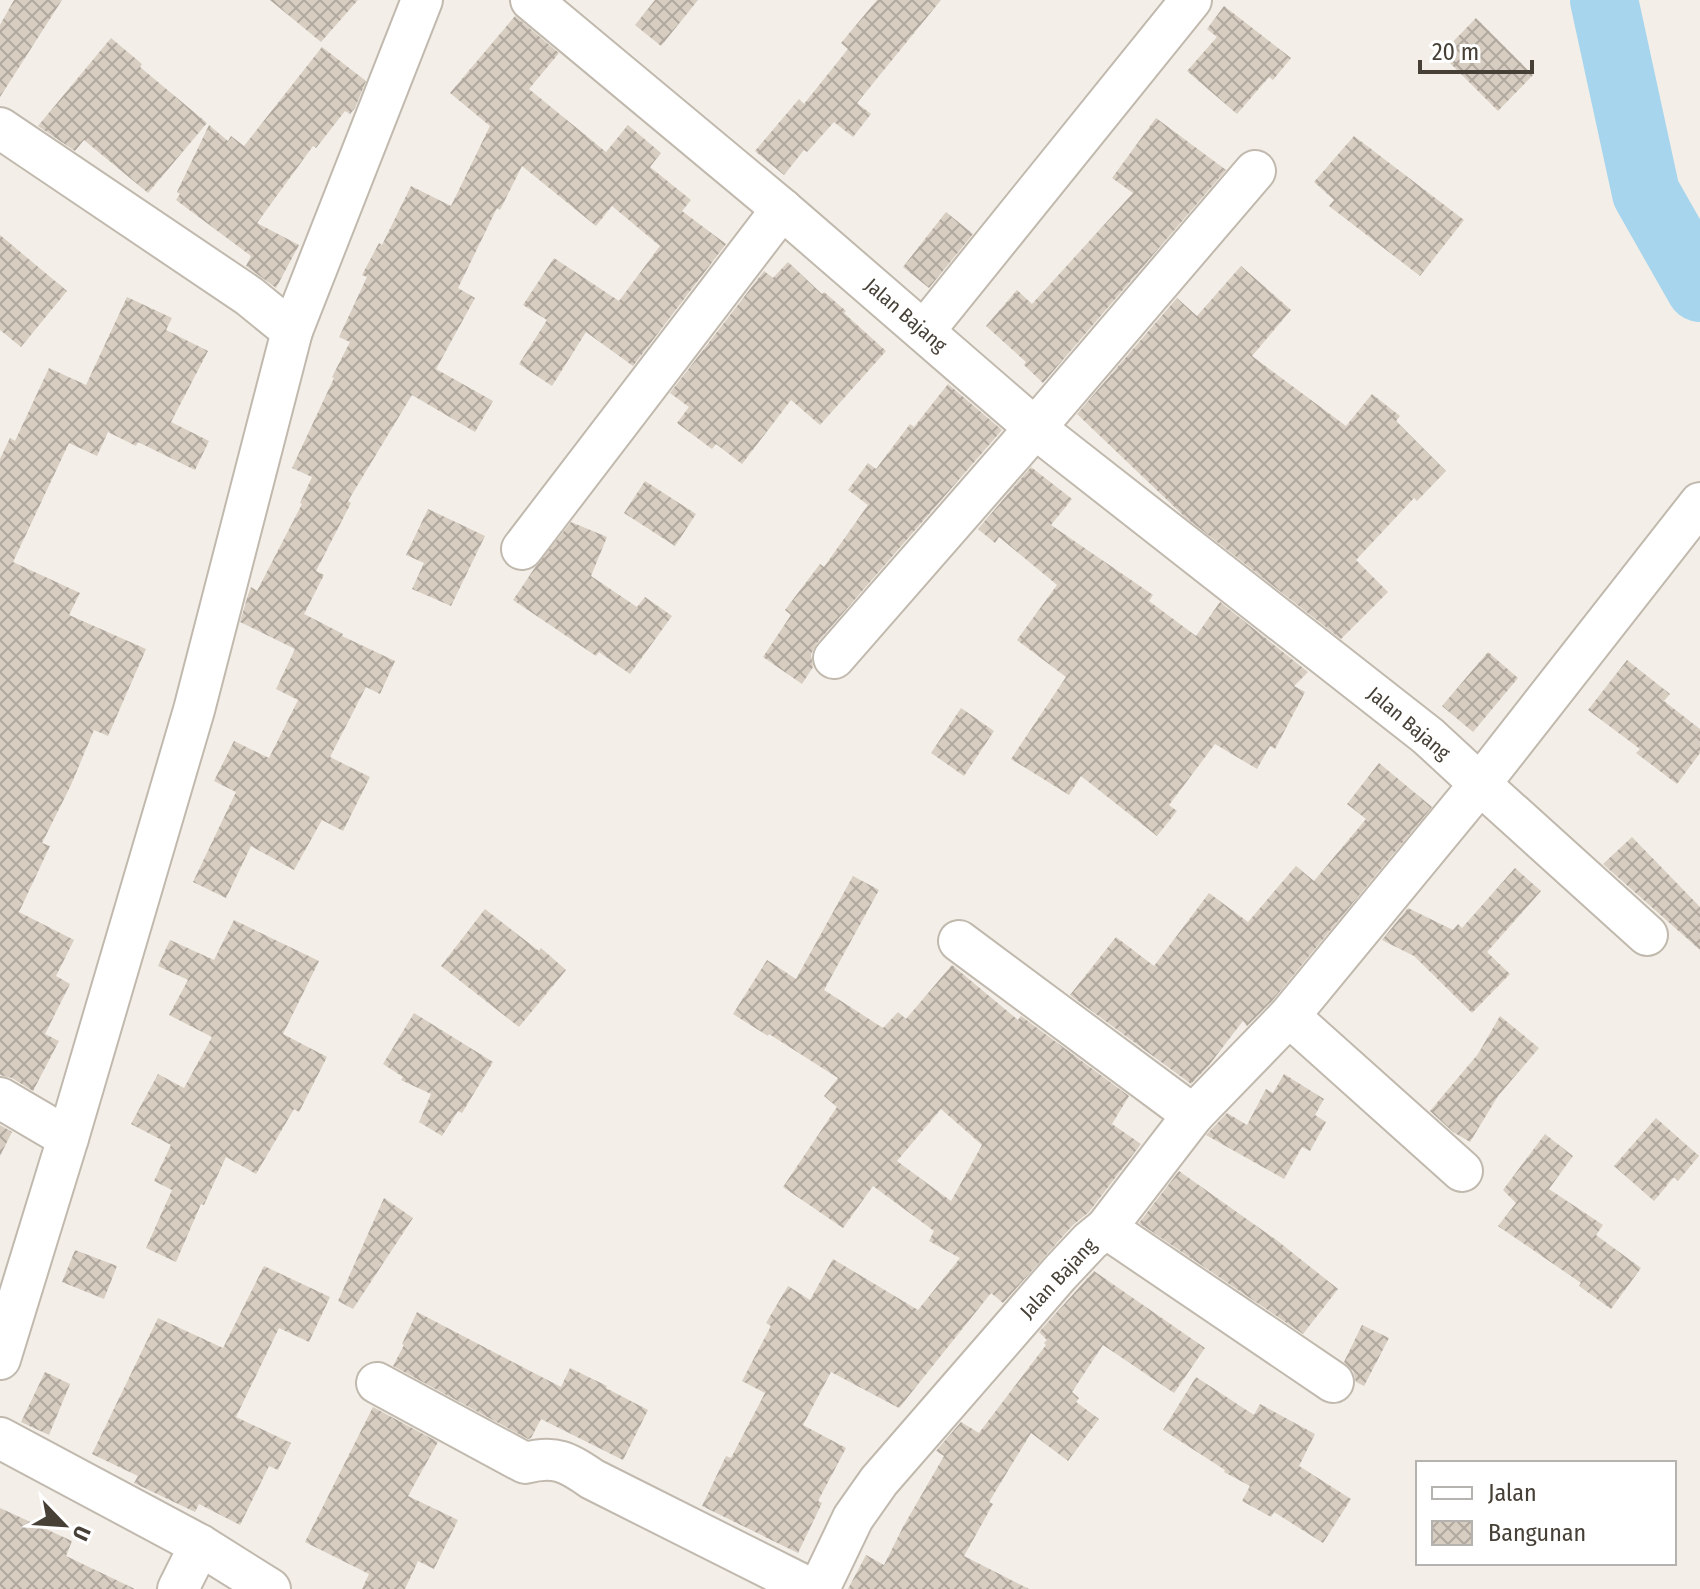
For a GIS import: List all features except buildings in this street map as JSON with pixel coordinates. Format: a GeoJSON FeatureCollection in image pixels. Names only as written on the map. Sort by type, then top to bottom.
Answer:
{"type":"FeatureCollection","features":[{"type":"Feature","properties":{"kind":"street"},"geometry":{"type":"LineString","coordinates":[[0,1359],[194,710],[292,331],[422,0]]}},
{"type":"Feature","properties":{"kind":"street","name":"Jalan Bajang"},"geometry":{"type":"LineString","coordinates":[[531,0],[782,209],[1035,428],[1428,736],[1480,784],[1289,1016],[1193,1115],[1106,1228],[1059,1274],[879,1481],[853,1518],[819,1589]]}},
{"type":"Feature","properties":{"kind":"street"},"geometry":{"type":"LineString","coordinates":[[924,331],[1191,0]]}},
{"type":"Feature","properties":{"kind":"street"},"geometry":{"type":"LineString","coordinates":[[0,128],[249,296],[292,331]]}},
{"type":"Feature","properties":{"kind":"street"},"geometry":{"type":"LineString","coordinates":[[834,658],[1255,171]]}},
{"type":"Feature","properties":{"kind":"street"},"geometry":{"type":"LineString","coordinates":[[522,549],[782,209]]}},
{"type":"Feature","properties":{"kind":"street"},"geometry":{"type":"LineString","coordinates":[[1647,935],[1480,784],[1700,503]]}},
{"type":"Feature","properties":{"kind":"street"},"geometry":{"type":"LineString","coordinates":[[959,941],[1193,1115]]}},
{"type":"Feature","properties":{"kind":"street"},"geometry":{"type":"LineString","coordinates":[[1289,1016],[1462,1171]]}},
{"type":"Feature","properties":{"kind":"street"},"geometry":{"type":"LineString","coordinates":[[0,1098],[68,1138]]}},
{"type":"Feature","properties":{"kind":"street"},"geometry":{"type":"LineString","coordinates":[[1106,1228],[1333,1382]]}},
{"type":"Feature","properties":{"kind":"street"},"geometry":{"type":"LineString","coordinates":[[377,1383],[525,1463],[552,1458],[572,1465],[592,1479],[811,1589]]}},
{"type":"Feature","properties":{"kind":"street"},"geometry":{"type":"LineString","coordinates":[[0,1438],[200,1545],[270,1589]]}},
{"type":"Feature","properties":{"kind":"street"},"geometry":{"type":"LineString","coordinates":[[178,1589],[200,1545]]}},
{"type":"Feature","properties":{"kind":"waterway"},"geometry":{"type":"LineString","coordinates":[[1604,0],[1646,193],[1700,288]]}}]}
